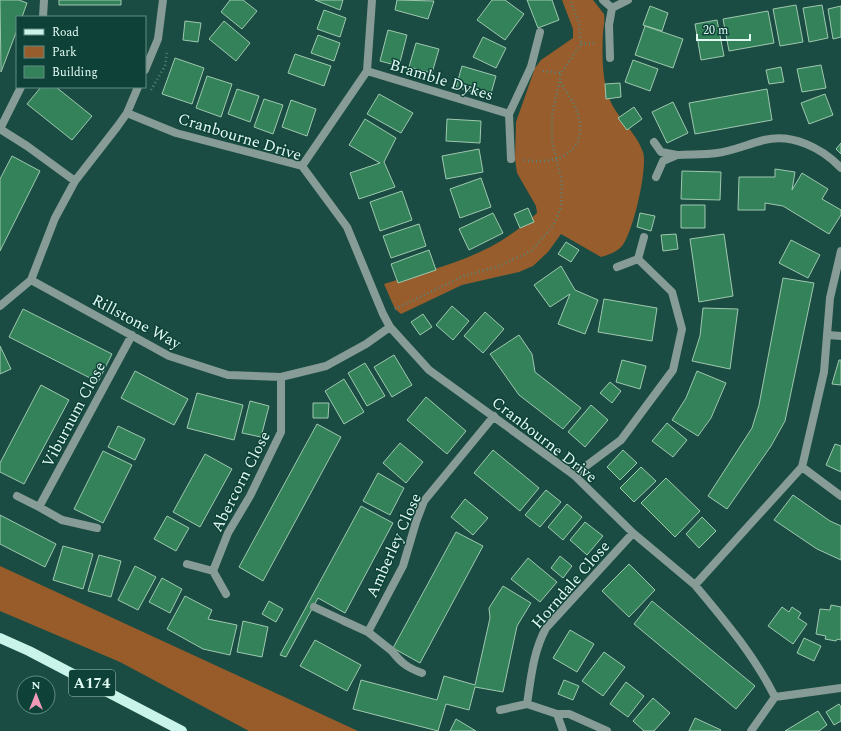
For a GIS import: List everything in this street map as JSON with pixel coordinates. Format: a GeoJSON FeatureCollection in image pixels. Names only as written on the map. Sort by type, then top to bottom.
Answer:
{"type":"FeatureCollection","features":[{"type":"Feature","properties":{"kind":"main road","name":"A174"},"geometry":{"type":"LineString","coordinates":[[0,638],[29,651],[182,731]]}},
{"type":"Feature","properties":{"kind":"street"},"geometry":{"type":"LineString","coordinates":[[43,16],[44,0]]}},
{"type":"Feature","properties":{"kind":"street"},"geometry":{"type":"LineString","coordinates":[[146,68],[158,39],[163,0]]}},
{"type":"Feature","properties":{"kind":"street"},"geometry":{"type":"LineString","coordinates":[[302,166],[367,71],[372,0]]}},
{"type":"Feature","properties":{"kind":"street"},"geometry":{"type":"LineString","coordinates":[[603,0],[612,8]]}},
{"type":"Feature","properties":{"kind":"street"},"geometry":{"type":"LineString","coordinates":[[612,8],[628,0]]}},
{"type":"Feature","properties":{"kind":"street"},"geometry":{"type":"LineString","coordinates":[[610,58],[609,25],[612,8]]}},
{"type":"Feature","properties":{"kind":"street","name":"Bramble Dykes"},"geometry":{"type":"LineString","coordinates":[[511,159],[509,114],[531,67],[540,32]]}},
{"type":"Feature","properties":{"kind":"street","name":"Bramble Dykes"},"geometry":{"type":"LineString","coordinates":[[367,71],[509,114]]}},
{"type":"Feature","properties":{"kind":"street"},"geometry":{"type":"LineString","coordinates":[[20,88],[0,129],[27,146],[75,181]]}},
{"type":"Feature","properties":{"kind":"street"},"geometry":{"type":"LineString","coordinates":[[0,306],[31,280],[55,218],[75,181],[117,128],[127,113],[138,88]]}},
{"type":"Feature","properties":{"kind":"street","name":"Cranbourne Drive"},"geometry":{"type":"LineString","coordinates":[[127,113],[176,133],[302,166],[347,227],[383,314],[390,327],[429,370],[574,475],[633,532],[695,585],[738,638],[764,675],[775,697]]}},
{"type":"Feature","properties":{"kind":"street"},"geometry":{"type":"LineString","coordinates":[[654,142],[661,152],[677,155],[718,153],[765,140],[788,138],[807,144],[841,168]]}},
{"type":"Feature","properties":{"kind":"street"},"geometry":{"type":"LineString","coordinates":[[656,177],[663,162],[677,155]]}},
{"type":"Feature","properties":{"kind":"street"},"geometry":{"type":"LineString","coordinates":[[638,259],[644,237]]}},
{"type":"Feature","properties":{"kind":"street"},"geometry":{"type":"LineString","coordinates":[[695,585],[802,467],[824,372],[830,298],[841,251]]}},
{"type":"Feature","properties":{"kind":"street"},"geometry":{"type":"LineString","coordinates":[[617,267],[638,259]]}},
{"type":"Feature","properties":{"kind":"street"},"geometry":{"type":"LineString","coordinates":[[574,475],[621,440],[673,370],[682,329],[672,292],[638,259]]}},
{"type":"Feature","properties":{"kind":"street","name":"Rillstone Way"},"geometry":{"type":"LineString","coordinates":[[31,280],[169,356],[228,375],[281,377],[326,366],[366,344],[390,327]]}},
{"type":"Feature","properties":{"kind":"street","name":"Viburnum Close"},"geometry":{"type":"LineString","coordinates":[[39,507],[132,335]]}},
{"type":"Feature","properties":{"kind":"street"},"geometry":{"type":"LineString","coordinates":[[828,335],[841,336]]}},
{"type":"Feature","properties":{"kind":"street","name":"Abercorn Close"},"geometry":{"type":"LineString","coordinates":[[213,572],[228,533],[250,496],[281,432],[281,377]]}},
{"type":"Feature","properties":{"kind":"street","name":"Amberley Close"},"geometry":{"type":"LineString","coordinates":[[368,632],[403,566],[424,501],[494,416]]}},
{"type":"Feature","properties":{"kind":"street"},"geometry":{"type":"LineString","coordinates":[[802,467],[841,496]]}},
{"type":"Feature","properties":{"kind":"street"},"geometry":{"type":"LineString","coordinates":[[17,496],[62,520],[97,528]]}},
{"type":"Feature","properties":{"kind":"street","name":"Horndale Close"},"geometry":{"type":"LineString","coordinates":[[527,704],[535,653],[546,628],[633,532]]}},
{"type":"Feature","properties":{"kind":"street"},"geometry":{"type":"LineString","coordinates":[[187,564],[213,572],[226,594]]}},
{"type":"Feature","properties":{"kind":"street"},"geometry":{"type":"LineString","coordinates":[[314,607],[368,632],[392,651],[400,662],[409,669],[422,673]]}},
{"type":"Feature","properties":{"kind":"street"},"geometry":{"type":"LineString","coordinates":[[750,731],[775,697],[808,691],[841,688]]}},
{"type":"Feature","properties":{"kind":"street"},"geometry":{"type":"LineString","coordinates":[[500,710],[527,704],[557,714],[569,714],[607,731]]}},
{"type":"Feature","properties":{"kind":"street"},"geometry":{"type":"LineString","coordinates":[[557,714],[563,731]]}},
{"type":"Feature","properties":{"kind":"path"},"geometry":{"type":"LineString","coordinates":[[383,314],[461,277],[499,266],[531,251],[553,226],[561,207],[562,182],[552,141],[552,116],[561,73],[582,44],[579,23],[570,0]]}},
{"type":"Feature","properties":{"kind":"path"},"geometry":{"type":"LineString","coordinates":[[531,67],[561,73]]}},
{"type":"Feature","properties":{"kind":"path"},"geometry":{"type":"LineString","coordinates":[[511,159],[531,162],[557,159],[565,156],[571,151],[579,139],[581,131],[575,106],[560,78]]}},
{"type":"Feature","properties":{"kind":"green space"},"geometry":{"type":"Polygon","coordinates":[[[562,0],[593,0],[604,14],[603,64],[608,95],[615,110],[636,137],[643,152],[644,160],[641,185],[635,215],[626,239],[618,250],[601,257],[561,234],[548,252],[533,266],[519,272],[462,285],[401,314],[395,309],[384,284],[446,265],[484,250],[520,228],[537,213],[536,206],[517,173],[515,159],[516,122],[535,68],[541,60],[573,38],[573,29],[562,0]]]}},
{"type":"Feature","properties":{"kind":"shaded area"},"geometry":{"type":"Polygon","coordinates":[[[0,566],[358,731],[249,731],[120,662],[0,611],[0,566]]]}},
{"type":"Feature","properties":{"kind":"building"},"geometry":{"type":"Polygon","coordinates":[[[0,0],[19,0],[27,3],[22,16],[16,16],[16,33],[1,72],[0,0]]]}},
{"type":"Feature","properties":{"kind":"building"},"geometry":{"type":"Polygon","coordinates":[[[59,0],[121,0],[121,5],[59,5],[59,0]]]}},
{"type":"Feature","properties":{"kind":"building"},"geometry":{"type":"Polygon","coordinates":[[[230,0],[243,0],[257,11],[242,29],[221,12],[230,0]]]}},
{"type":"Feature","properties":{"kind":"building"},"geometry":{"type":"Polygon","coordinates":[[[315,0],[343,0],[340,10],[315,0]]]}},
{"type":"Feature","properties":{"kind":"building"},"geometry":{"type":"Polygon","coordinates":[[[397,0],[434,1],[428,19],[395,10],[397,0]]]}},
{"type":"Feature","properties":{"kind":"building"},"geometry":{"type":"Polygon","coordinates":[[[492,0],[505,0],[524,14],[505,40],[477,20],[492,0]]]}},
{"type":"Feature","properties":{"kind":"building"},"geometry":{"type":"Polygon","coordinates":[[[527,0],[552,0],[559,20],[538,28],[527,0]]]}},
{"type":"Feature","properties":{"kind":"building"},"geometry":{"type":"Polygon","coordinates":[[[796,5],[803,42],[780,46],[773,9],[796,5]]]}},
{"type":"Feature","properties":{"kind":"building"},"geometry":{"type":"Polygon","coordinates":[[[822,5],[828,38],[809,42],[803,8],[822,5]]]}},
{"type":"Feature","properties":{"kind":"building"},"geometry":{"type":"Polygon","coordinates":[[[650,6],[668,13],[662,31],[643,25],[650,6]]]}},
{"type":"Feature","properties":{"kind":"building"},"geometry":{"type":"Polygon","coordinates":[[[841,6],[841,37],[833,39],[828,9],[841,6]]]}},
{"type":"Feature","properties":{"kind":"building"},"geometry":{"type":"Polygon","coordinates":[[[324,10],[346,18],[340,37],[317,29],[324,10]]]}},
{"type":"Feature","properties":{"kind":"building"},"geometry":{"type":"Polygon","coordinates":[[[768,11],[774,43],[729,51],[723,19],[768,11]]]}},
{"type":"Feature","properties":{"kind":"building"},"geometry":{"type":"Polygon","coordinates":[[[717,20],[724,56],[701,60],[695,24],[717,20]]]}},
{"type":"Feature","properties":{"kind":"building"},"geometry":{"type":"Polygon","coordinates":[[[185,21],[201,23],[198,42],[183,40],[185,21]]]}},
{"type":"Feature","properties":{"kind":"building"},"geometry":{"type":"Polygon","coordinates":[[[224,21],[250,43],[236,61],[209,39],[224,21]]]}},
{"type":"Feature","properties":{"kind":"building"},"geometry":{"type":"Polygon","coordinates":[[[645,26],[683,39],[673,68],[635,55],[645,26]]]}},
{"type":"Feature","properties":{"kind":"building"},"geometry":{"type":"Polygon","coordinates":[[[388,30],[407,35],[399,66],[380,61],[388,30]]]}},
{"type":"Feature","properties":{"kind":"building"},"geometry":{"type":"Polygon","coordinates":[[[318,35],[340,43],[334,61],[311,53],[318,35]]]}},
{"type":"Feature","properties":{"kind":"building"},"geometry":{"type":"Polygon","coordinates":[[[483,37],[506,48],[496,68],[473,57],[483,37]]]}},
{"type":"Feature","properties":{"kind":"building"},"geometry":{"type":"Polygon","coordinates":[[[416,43],[439,49],[432,73],[409,67],[416,43]]]}},
{"type":"Feature","properties":{"kind":"building"},"geometry":{"type":"Polygon","coordinates":[[[295,54],[331,66],[324,86],[288,73],[295,54]]]}},
{"type":"Feature","properties":{"kind":"building"},"geometry":{"type":"Polygon","coordinates":[[[175,58],[204,68],[192,104],[162,94],[175,58]]]}},
{"type":"Feature","properties":{"kind":"building"},"geometry":{"type":"Polygon","coordinates":[[[633,60],[658,69],[650,91],[625,82],[633,60]]]}},
{"type":"Feature","properties":{"kind":"building"},"geometry":{"type":"Polygon","coordinates":[[[821,65],[826,88],[802,92],[797,69],[821,65]]]}},
{"type":"Feature","properties":{"kind":"building"},"geometry":{"type":"Polygon","coordinates":[[[462,66],[496,76],[490,97],[456,87],[462,66]]]}},
{"type":"Feature","properties":{"kind":"building"},"geometry":{"type":"Polygon","coordinates":[[[781,67],[784,82],[769,84],[766,70],[781,67]]]}},
{"type":"Feature","properties":{"kind":"building"},"geometry":{"type":"Polygon","coordinates":[[[207,76],[232,84],[221,117],[196,108],[207,76]]]}},
{"type":"Feature","properties":{"kind":"building"},"geometry":{"type":"Polygon","coordinates":[[[620,83],[621,97],[606,99],[605,84],[620,83]]]}},
{"type":"Feature","properties":{"kind":"building"},"geometry":{"type":"Polygon","coordinates":[[[40,88],[57,88],[92,116],[72,140],[27,104],[40,88]]]}},
{"type":"Feature","properties":{"kind":"building"},"geometry":{"type":"Polygon","coordinates":[[[237,89],[259,96],[250,122],[228,114],[237,89]]]}},
{"type":"Feature","properties":{"kind":"building"},"geometry":{"type":"Polygon","coordinates":[[[767,89],[772,120],[695,134],[689,103],[767,89]]]}},
{"type":"Feature","properties":{"kind":"building"},"geometry":{"type":"Polygon","coordinates":[[[379,94],[413,113],[401,133],[367,114],[379,94]]]}},
{"type":"Feature","properties":{"kind":"building"},"geometry":{"type":"Polygon","coordinates":[[[825,94],[833,115],[809,124],[801,103],[825,94]]]}},
{"type":"Feature","properties":{"kind":"building"},"geometry":{"type":"Polygon","coordinates":[[[264,99],[283,105],[273,134],[254,127],[264,99]]]}},
{"type":"Feature","properties":{"kind":"building"},"geometry":{"type":"Polygon","coordinates":[[[291,100],[316,109],[307,136],[282,127],[291,100]]]}},
{"type":"Feature","properties":{"kind":"building"},"geometry":{"type":"Polygon","coordinates":[[[673,102],[688,133],[667,143],[652,112],[673,102]]]}},
{"type":"Feature","properties":{"kind":"building"},"geometry":{"type":"Polygon","coordinates":[[[634,107],[642,119],[627,130],[618,118],[634,107]]]}},
{"type":"Feature","properties":{"kind":"building"},"geometry":{"type":"Polygon","coordinates":[[[365,119],[396,138],[384,162],[395,187],[359,199],[350,173],[380,163],[349,145],[365,119]]]}},
{"type":"Feature","properties":{"kind":"building"},"geometry":{"type":"Polygon","coordinates":[[[447,119],[481,121],[480,143],[446,141],[447,119]]]}},
{"type":"Feature","properties":{"kind":"building"},"geometry":{"type":"Polygon","coordinates":[[[841,143],[841,154],[836,149],[841,143]]]}},
{"type":"Feature","properties":{"kind":"building"},"geometry":{"type":"Polygon","coordinates":[[[479,149],[483,172],[446,179],[442,156],[479,149]]]}},
{"type":"Feature","properties":{"kind":"building"},"geometry":{"type":"Polygon","coordinates":[[[12,156],[40,171],[0,251],[0,179],[12,156]]]}},
{"type":"Feature","properties":{"kind":"building"},"geometry":{"type":"Polygon","coordinates":[[[775,169],[795,172],[792,190],[802,173],[828,189],[822,199],[841,210],[841,215],[829,234],[783,206],[765,203],[765,210],[738,210],[739,177],[775,177],[775,169]]]}},
{"type":"Feature","properties":{"kind":"building"},"geometry":{"type":"Polygon","coordinates":[[[682,171],[721,172],[720,200],[681,199],[682,171]]]}},
{"type":"Feature","properties":{"kind":"building"},"geometry":{"type":"Polygon","coordinates":[[[481,178],[491,207],[460,218],[450,189],[481,178]]]}},
{"type":"Feature","properties":{"kind":"building"},"geometry":{"type":"Polygon","coordinates":[[[402,191],[412,220],[380,231],[370,202],[402,191]]]}},
{"type":"Feature","properties":{"kind":"building"},"geometry":{"type":"Polygon","coordinates":[[[681,205],[705,205],[705,228],[681,228],[681,205]]]}},
{"type":"Feature","properties":{"kind":"building"},"geometry":{"type":"Polygon","coordinates":[[[528,208],[534,222],[520,228],[514,214],[528,208]]]}},
{"type":"Feature","properties":{"kind":"building"},"geometry":{"type":"Polygon","coordinates":[[[493,213],[503,233],[469,250],[459,229],[493,213]]]}},
{"type":"Feature","properties":{"kind":"building"},"geometry":{"type":"Polygon","coordinates":[[[640,213],[655,216],[651,231],[637,227],[640,213]]]}},
{"type":"Feature","properties":{"kind":"building"},"geometry":{"type":"Polygon","coordinates":[[[419,224],[426,246],[391,258],[383,236],[419,224]]]}},
{"type":"Feature","properties":{"kind":"building"},"geometry":{"type":"Polygon","coordinates":[[[676,234],[678,249],[663,251],[661,235],[676,234]]]}},
{"type":"Feature","properties":{"kind":"building"},"geometry":{"type":"Polygon","coordinates":[[[724,234],[733,296],[699,302],[690,239],[724,234]]]}},
{"type":"Feature","properties":{"kind":"building"},"geometry":{"type":"Polygon","coordinates":[[[791,240],[820,255],[808,278],[779,263],[791,240]]]}},
{"type":"Feature","properties":{"kind":"building"},"geometry":{"type":"Polygon","coordinates":[[[566,242],[579,250],[571,262],[558,254],[566,242]]]}},
{"type":"Feature","properties":{"kind":"building"},"geometry":{"type":"Polygon","coordinates":[[[429,250],[436,270],[398,283],[391,264],[429,250]]]}},
{"type":"Feature","properties":{"kind":"building"},"geometry":{"type":"Polygon","coordinates":[[[561,266],[575,290],[598,300],[585,334],[558,324],[570,294],[550,307],[534,285],[561,266]]]}},
{"type":"Feature","properties":{"kind":"building"},"geometry":{"type":"Polygon","coordinates":[[[783,278],[814,283],[785,421],[771,446],[727,509],[708,496],[752,428],[759,405],[783,278]]]}},
{"type":"Feature","properties":{"kind":"building"},"geometry":{"type":"Polygon","coordinates":[[[604,299],[657,308],[652,341],[598,332],[604,299]]]}},
{"type":"Feature","properties":{"kind":"building"},"geometry":{"type":"Polygon","coordinates":[[[452,306],[469,321],[453,340],[436,325],[452,306]]]}},
{"type":"Feature","properties":{"kind":"building"},"geometry":{"type":"Polygon","coordinates":[[[703,308],[738,309],[730,369],[692,361],[700,336],[703,308]]]}},
{"type":"Feature","properties":{"kind":"building"},"geometry":{"type":"Polygon","coordinates":[[[23,309],[112,354],[98,382],[9,337],[23,309]]]}},
{"type":"Feature","properties":{"kind":"building"},"geometry":{"type":"Polygon","coordinates":[[[485,312],[504,329],[483,353],[464,336],[485,312]]]}},
{"type":"Feature","properties":{"kind":"building"},"geometry":{"type":"Polygon","coordinates":[[[423,314],[432,327],[420,335],[411,322],[423,314]]]}},
{"type":"Feature","properties":{"kind":"building"},"geometry":{"type":"Polygon","coordinates":[[[519,335],[532,354],[535,372],[581,408],[563,429],[519,395],[490,354],[519,335]]]}},
{"type":"Feature","properties":{"kind":"building"},"geometry":{"type":"Polygon","coordinates":[[[0,346],[11,369],[0,374],[0,346]]]}},
{"type":"Feature","properties":{"kind":"building"},"geometry":{"type":"Polygon","coordinates":[[[394,355],[412,385],[392,397],[374,367],[394,355]]]}},
{"type":"Feature","properties":{"kind":"building"},"geometry":{"type":"Polygon","coordinates":[[[622,360],[646,366],[640,389],[616,382],[622,360]]]}},
{"type":"Feature","properties":{"kind":"building"},"geometry":{"type":"Polygon","coordinates":[[[839,360],[841,360],[841,385],[832,384],[839,360]]]}},
{"type":"Feature","properties":{"kind":"building"},"geometry":{"type":"Polygon","coordinates":[[[365,363],[385,396],[367,406],[348,373],[365,363]]]}},
{"type":"Feature","properties":{"kind":"building"},"geometry":{"type":"Polygon","coordinates":[[[135,371],[188,399],[174,425],[121,398],[135,371]]]}},
{"type":"Feature","properties":{"kind":"building"},"geometry":{"type":"Polygon","coordinates":[[[697,371],[726,383],[711,418],[698,436],[672,420],[686,398],[697,371]]]}},
{"type":"Feature","properties":{"kind":"building"},"geometry":{"type":"Polygon","coordinates":[[[344,379],[364,412],[344,424],[325,391],[344,379]]]}},
{"type":"Feature","properties":{"kind":"building"},"geometry":{"type":"Polygon","coordinates":[[[610,382],[621,391],[612,403],[600,393],[610,382]]]}},
{"type":"Feature","properties":{"kind":"building"},"geometry":{"type":"Polygon","coordinates":[[[41,385],[69,400],[24,484],[0,472],[0,463],[41,385]]]}},
{"type":"Feature","properties":{"kind":"building"},"geometry":{"type":"Polygon","coordinates":[[[197,393],[243,405],[234,440],[187,428],[197,393]]]}},
{"type":"Feature","properties":{"kind":"building"},"geometry":{"type":"Polygon","coordinates":[[[426,397],[466,431],[447,454],[407,420],[426,397]]]}},
{"type":"Feature","properties":{"kind":"building"},"geometry":{"type":"Polygon","coordinates":[[[250,401],[269,406],[261,437],[242,433],[250,401]]]}},
{"type":"Feature","properties":{"kind":"building"},"geometry":{"type":"Polygon","coordinates":[[[313,403],[329,403],[328,418],[313,418],[313,403]]]}},
{"type":"Feature","properties":{"kind":"building"},"geometry":{"type":"Polygon","coordinates":[[[591,405],[608,420],[585,447],[568,432],[591,405]]]}},
{"type":"Feature","properties":{"kind":"building"},"geometry":{"type":"Polygon","coordinates":[[[667,423],[687,440],[673,457],[652,441],[667,423]]]}},
{"type":"Feature","properties":{"kind":"building"},"geometry":{"type":"Polygon","coordinates":[[[317,424],[341,437],[263,581],[239,567],[317,424]]]}},
{"type":"Feature","properties":{"kind":"building"},"geometry":{"type":"Polygon","coordinates":[[[118,426],[145,439],[135,460],[108,447],[118,426]]]}},
{"type":"Feature","properties":{"kind":"building"},"geometry":{"type":"Polygon","coordinates":[[[400,443],[423,462],[406,483],[383,463],[400,443]]]}},
{"type":"Feature","properties":{"kind":"building"},"geometry":{"type":"Polygon","coordinates":[[[835,444],[841,446],[841,472],[826,465],[835,444]]]}},
{"type":"Feature","properties":{"kind":"building"},"geometry":{"type":"Polygon","coordinates":[[[493,450],[539,488],[520,511],[474,473],[493,450]]]}},
{"type":"Feature","properties":{"kind":"building"},"geometry":{"type":"Polygon","coordinates":[[[623,450],[637,463],[620,480],[607,467],[623,450]]]}},
{"type":"Feature","properties":{"kind":"building"},"geometry":{"type":"Polygon","coordinates":[[[103,451],[132,465],[103,523],[74,509],[103,451]]]}},
{"type":"Feature","properties":{"kind":"building"},"geometry":{"type":"Polygon","coordinates":[[[205,454],[232,469],[200,527],[173,512],[205,454]]]}},
{"type":"Feature","properties":{"kind":"building"},"geometry":{"type":"Polygon","coordinates":[[[641,467],[656,481],[634,502],[620,488],[641,467]]]}},
{"type":"Feature","properties":{"kind":"building"},"geometry":{"type":"Polygon","coordinates":[[[378,473],[404,488],[390,515],[363,501],[378,473]]]}},
{"type":"Feature","properties":{"kind":"building"},"geometry":{"type":"Polygon","coordinates":[[[666,478],[700,511],[675,537],[641,503],[666,478]]]}},
{"type":"Feature","properties":{"kind":"building"},"geometry":{"type":"Polygon","coordinates":[[[546,490],[561,502],[540,527],[525,515],[546,490]]]}},
{"type":"Feature","properties":{"kind":"building"},"geometry":{"type":"Polygon","coordinates":[[[793,495],[830,521],[841,526],[841,560],[817,549],[774,520],[793,495]]]}},
{"type":"Feature","properties":{"kind":"building"},"geometry":{"type":"Polygon","coordinates":[[[465,499],[488,518],[473,535],[451,517],[465,499]]]}},
{"type":"Feature","properties":{"kind":"building"},"geometry":{"type":"Polygon","coordinates":[[[567,504],[582,517],[563,540],[548,527],[567,504]]]}},
{"type":"Feature","properties":{"kind":"building"},"geometry":{"type":"Polygon","coordinates":[[[361,506],[393,523],[345,613],[318,598],[286,657],[280,655],[361,506]]]}},
{"type":"Feature","properties":{"kind":"building"},"geometry":{"type":"Polygon","coordinates":[[[0,515],[56,544],[45,567],[0,544],[0,515]]]}},
{"type":"Feature","properties":{"kind":"building"},"geometry":{"type":"Polygon","coordinates":[[[167,516],[189,528],[176,551],[154,539],[167,516]]]}},
{"type":"Feature","properties":{"kind":"building"},"geometry":{"type":"Polygon","coordinates":[[[702,517],[716,531],[699,548],[686,534],[702,517]]]}},
{"type":"Feature","properties":{"kind":"building"},"geometry":{"type":"Polygon","coordinates":[[[585,522],[603,536],[587,555],[570,540],[585,522]]]}},
{"type":"Feature","properties":{"kind":"building"},"geometry":{"type":"Polygon","coordinates":[[[456,532],[483,546],[420,663],[393,648],[456,532]]]}},
{"type":"Feature","properties":{"kind":"building"},"geometry":{"type":"Polygon","coordinates":[[[63,546],[93,554],[83,589],[53,580],[63,546]]]}},
{"type":"Feature","properties":{"kind":"building"},"geometry":{"type":"Polygon","coordinates":[[[99,555],[121,561],[111,597],[88,591],[99,555]]]}},
{"type":"Feature","properties":{"kind":"building"},"geometry":{"type":"Polygon","coordinates":[[[560,556],[572,566],[563,578],[551,568],[560,556]]]}},
{"type":"Feature","properties":{"kind":"building"},"geometry":{"type":"Polygon","coordinates":[[[528,558],[557,582],[540,602],[511,579],[528,558]]]}},
{"type":"Feature","properties":{"kind":"building"},"geometry":{"type":"Polygon","coordinates":[[[629,564],[655,590],[629,617],[602,591],[629,564]]]}},
{"type":"Feature","properties":{"kind":"building"},"geometry":{"type":"Polygon","coordinates":[[[135,566],[156,577],[138,610],[118,600],[135,566]]]}},
{"type":"Feature","properties":{"kind":"building"},"geometry":{"type":"Polygon","coordinates":[[[162,578],[182,589],[170,613],[149,602],[162,578]]]}},
{"type":"Feature","properties":{"kind":"building"},"geometry":{"type":"Polygon","coordinates":[[[503,586],[531,603],[517,626],[503,692],[475,687],[469,710],[446,704],[438,731],[353,709],[361,680],[437,700],[444,676],[475,685],[490,618],[489,608],[503,586]]]}},
{"type":"Feature","properties":{"kind":"building"},"geometry":{"type":"Polygon","coordinates":[[[185,596],[212,610],[208,619],[237,625],[230,655],[203,649],[167,629],[185,596]]]}},
{"type":"Feature","properties":{"kind":"building"},"geometry":{"type":"Polygon","coordinates":[[[269,601],[283,609],[276,622],[262,614],[269,601]]]}},
{"type":"Feature","properties":{"kind":"building"},"geometry":{"type":"Polygon","coordinates":[[[652,601],[755,686],[736,709],[634,624],[652,601]]]}},
{"type":"Feature","properties":{"kind":"building"},"geometry":{"type":"Polygon","coordinates":[[[831,605],[841,607],[841,640],[837,639],[836,641],[825,639],[826,636],[816,634],[820,609],[830,610],[831,605]]]}},
{"type":"Feature","properties":{"kind":"building"},"geometry":{"type":"Polygon","coordinates":[[[782,607],[789,612],[792,607],[801,613],[798,618],[807,624],[793,644],[768,626],[782,607]]]}},
{"type":"Feature","properties":{"kind":"building"},"geometry":{"type":"Polygon","coordinates":[[[243,621],[268,627],[262,657],[237,652],[243,621]]]}},
{"type":"Feature","properties":{"kind":"building"},"geometry":{"type":"Polygon","coordinates":[[[570,630],[594,644],[577,672],[553,658],[570,630]]]}},
{"type":"Feature","properties":{"kind":"building"},"geometry":{"type":"Polygon","coordinates":[[[804,638],[821,646],[814,661],[797,653],[804,638]]]}},
{"type":"Feature","properties":{"kind":"building"},"geometry":{"type":"Polygon","coordinates":[[[315,640],[361,665],[347,691],[300,666],[315,640]]]}},
{"type":"Feature","properties":{"kind":"building"},"geometry":{"type":"Polygon","coordinates":[[[604,652],[625,667],[603,696],[582,681],[604,652]]]}},
{"type":"Feature","properties":{"kind":"building"},"geometry":{"type":"Polygon","coordinates":[[[564,680],[579,686],[573,700],[558,694],[564,680]]]}},
{"type":"Feature","properties":{"kind":"building"},"geometry":{"type":"Polygon","coordinates":[[[626,682],[644,696],[628,717],[610,704],[626,682]]]}},
{"type":"Feature","properties":{"kind":"building"},"geometry":{"type":"Polygon","coordinates":[[[653,698],[670,713],[654,731],[644,731],[633,721],[653,698]]]}},
{"type":"Feature","properties":{"kind":"building"},"geometry":{"type":"Polygon","coordinates":[[[839,704],[841,707],[841,721],[834,725],[826,712],[839,704]]]}},
{"type":"Feature","properties":{"kind":"building"},"geometry":{"type":"Polygon","coordinates":[[[818,711],[827,725],[819,731],[785,731],[818,711]]]}},
{"type":"Feature","properties":{"kind":"building"},"geometry":{"type":"Polygon","coordinates":[[[695,718],[721,730],[689,731],[695,718]]]}},
{"type":"Feature","properties":{"kind":"building"},"geometry":{"type":"Polygon","coordinates":[[[456,719],[476,731],[450,731],[456,719]]]}}]}
